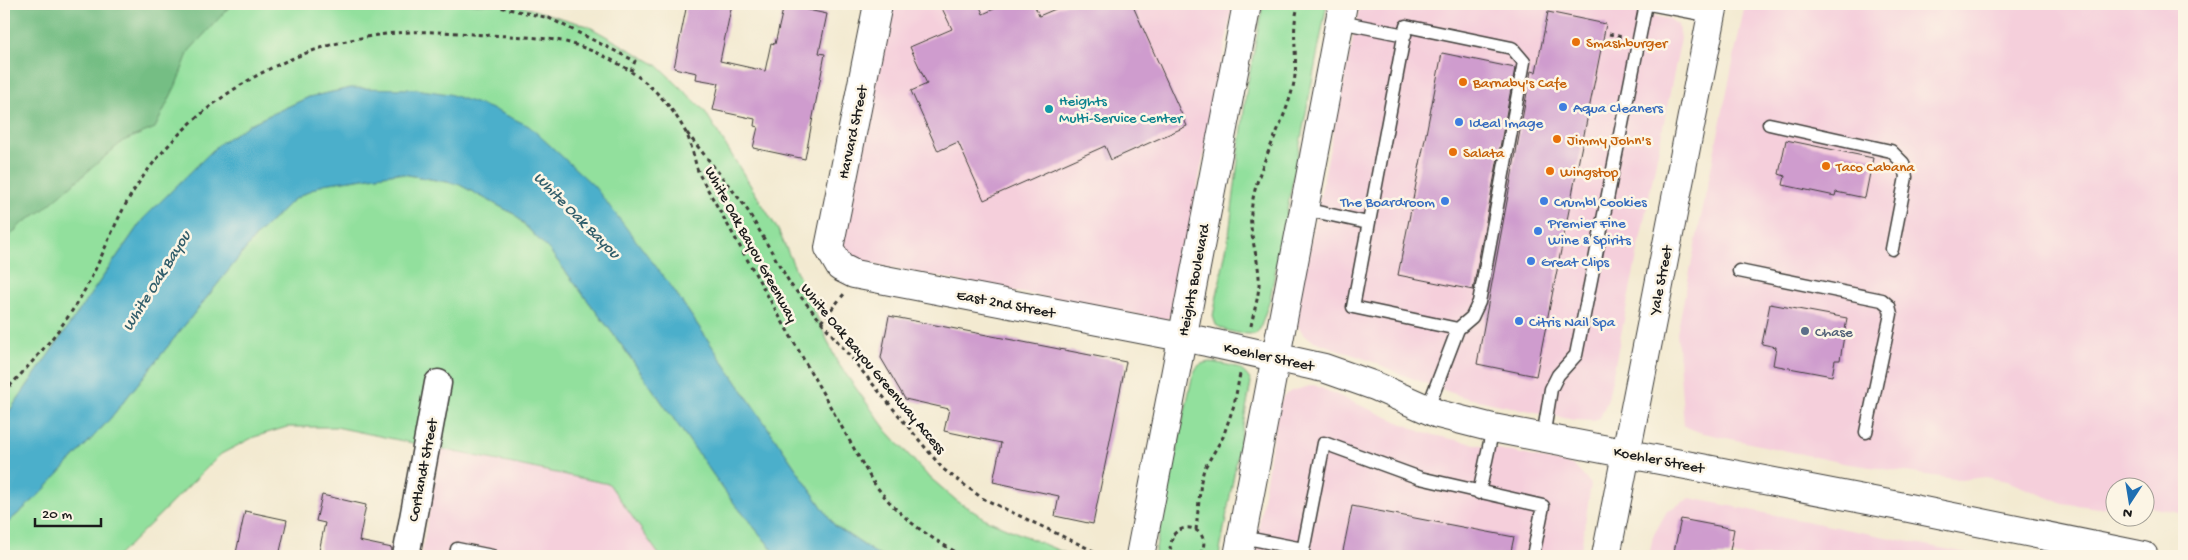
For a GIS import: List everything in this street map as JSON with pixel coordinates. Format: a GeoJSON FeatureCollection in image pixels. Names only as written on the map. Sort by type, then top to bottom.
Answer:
{"type":"FeatureCollection","features":[{"type":"Feature","properties":{"kind":"main road","name":"Harvard Street"},"geometry":{"type":"LineString","coordinates":[[845,266],[829,248],[878,4]]}},
{"type":"Feature","properties":{"kind":"main road","name":"Heights Boulevard"},"geometry":{"type":"LineString","coordinates":[[1140,556],[1247,4]]}},
{"type":"Feature","properties":{"kind":"main road","name":"Yale Street"},"geometry":{"type":"LineString","coordinates":[[1606,556],[1713,10]]}},
{"type":"Feature","properties":{"kind":"main road"},"geometry":{"type":"LineString","coordinates":[[1240,547],[1342,13]]}},
{"type":"Feature","properties":{"kind":"main road","name":"East 2nd Street"},"geometry":{"type":"LineString","coordinates":[[845,266],[1182,337]]}},
{"type":"Feature","properties":{"kind":"main road","name":"Koehler Street"},"geometry":{"type":"LineString","coordinates":[[1182,337],[1333,371],[1375,386],[1427,410],[1493,428],[1899,506],[2144,556]]}},
{"type":"Feature","properties":{"kind":"street","name":"Cortlandt Street"},"geometry":{"type":"LineString","coordinates":[[406,556],[438,383]]}},
{"type":"Feature","properties":{"kind":"lane"},"geometry":{"type":"LineString","coordinates":[[1543,437],[1551,390],[1558,375],[1576,355],[1648,4],[1713,10]]}},
{"type":"Feature","properties":{"kind":"lane"},"geometry":{"type":"LineString","coordinates":[[1342,13],[1405,35]]}},
{"type":"Feature","properties":{"kind":"lane"},"geometry":{"type":"LineString","coordinates":[[1427,410],[1458,329],[1472,317],[1479,302],[1524,62],[1512,48],[1406,26],[1352,307],[1458,329]]}},
{"type":"Feature","properties":{"kind":"lane"},"geometry":{"type":"LineString","coordinates":[[1769,124],[1892,150],[1903,164],[1906,177],[1892,249]]}},
{"type":"Feature","properties":{"kind":"lane"},"geometry":{"type":"LineString","coordinates":[[1304,209],[1368,223]]}},
{"type":"Feature","properties":{"kind":"lane"},"geometry":{"type":"LineString","coordinates":[[1739,271],[1882,300],[1889,306],[1892,314],[1866,432]]}},
{"type":"Feature","properties":{"kind":"lane"},"geometry":{"type":"LineString","coordinates":[[1479,493],[1493,428]]}},
{"type":"Feature","properties":{"kind":"lane"},"geometry":{"type":"LineString","coordinates":[[1240,547],[1302,552],[1324,443],[1420,478],[1479,493],[1543,506],[1533,556]]}},
{"type":"Feature","properties":{"kind":"lane"},"geometry":{"type":"LineString","coordinates":[[456,556],[457,549],[492,556]]}},
{"type":"Feature","properties":{"kind":"path"},"geometry":{"type":"LineString","coordinates":[[486,4],[549,18],[635,61],[631,71]]}},
{"type":"Feature","properties":{"kind":"path"},"geometry":{"type":"LineString","coordinates":[[1196,530],[1204,469],[1223,437],[1229,421],[1260,287],[1257,257],[1251,231],[1253,197],[1258,173],[1294,86],[1296,68],[1294,25],[1298,4]]}},
{"type":"Feature","properties":{"kind":"path","name":"White Oak Bayou Greenway"},"geometry":{"type":"LineString","coordinates":[[4,392],[31,363],[68,316],[89,282],[125,205],[159,156],[210,106],[260,73],[292,58],[338,43],[373,36],[420,32],[562,41],[598,52],[631,71],[660,96],[686,131],[699,174],[870,477],[890,503],[914,525],[963,556]]}},
{"type":"Feature","properties":{"kind":"path"},"geometry":{"type":"LineString","coordinates":[[1610,34],[1628,38]]}},
{"type":"Feature","properties":{"kind":"path","name":"White Oak Bayou Greenway Access"},"geometry":{"type":"LineString","coordinates":[[686,131],[745,206],[791,285],[943,469],[982,498],[1104,556]]}},
{"type":"Feature","properties":{"kind":"path"},"geometry":{"type":"LineString","coordinates":[[820,322],[838,304],[845,266]]}},
{"type":"Feature","properties":{"kind":"path"},"geometry":{"type":"LineString","coordinates":[[1176,556],[1170,548],[1173,535],[1183,527],[1196,530],[1204,540],[1204,547],[1198,556]]}},
{"type":"Feature","properties":{"kind":"shaded area"},"geometry":{"type":"Polygon","coordinates":[[[891,4],[1233,4],[1173,313],[1170,317],[1164,320],[855,261],[847,256],[842,246],[891,4]]]}},
{"type":"Feature","properties":{"kind":"shaded area"},"geometry":{"type":"Polygon","coordinates":[[[1360,4],[1589,4],[1670,19],[1678,25],[1681,38],[1608,399],[1600,418],[1594,421],[1574,420],[1463,397],[1314,341],[1304,335],[1297,324],[1296,311],[1360,4]]]}},
{"type":"Feature","properties":{"kind":"shaded area"},"geometry":{"type":"Polygon","coordinates":[[[1745,4],[2184,4],[2184,514],[2156,508],[2156,478],[2106,478],[2106,507],[2098,508],[2062,503],[2007,481],[1985,477],[1961,480],[1843,463],[1699,432],[1684,426],[1677,333],[1745,4]]]}},
{"type":"Feature","properties":{"kind":"shaded area"},"geometry":{"type":"Polygon","coordinates":[[[1314,385],[1424,433],[1573,465],[1591,484],[1580,556],[1254,556],[1278,406],[1283,397],[1291,391],[1314,385]]]}},
{"type":"Feature","properties":{"kind":"shaded area"},"geometry":{"type":"Polygon","coordinates":[[[440,449],[609,484],[660,556],[421,556],[440,449]]]}},
{"type":"Feature","properties":{"kind":"shaded area"},"geometry":{"type":"Polygon","coordinates":[[[1690,498],[1981,556],[1649,556],[1653,536],[1667,511],[1690,498]]]}},
{"type":"Feature","properties":{"kind":"green space"},"geometry":{"type":"Polygon","coordinates":[[[4,4],[514,4],[588,26],[657,65],[704,110],[778,230],[837,362],[887,431],[927,475],[957,501],[987,520],[1072,556],[880,556],[835,526],[671,286],[351,88],[309,97],[250,124],[143,219],[4,419],[4,4]]]}},
{"type":"Feature","properties":{"kind":"green space"},"geometry":{"type":"Polygon","coordinates":[[[4,4],[232,4],[189,51],[176,85],[155,128],[123,141],[43,210],[20,225],[4,243],[4,4]]]}},
{"type":"Feature","properties":{"kind":"green space"},"geometry":{"type":"Polygon","coordinates":[[[1263,4],[1327,4],[1270,299],[1260,329],[1255,334],[1245,334],[1221,328],[1216,325],[1213,316],[1229,235],[1247,86],[1263,4]]]}},
{"type":"Feature","properties":{"kind":"green space"},"geometry":{"type":"Polygon","coordinates":[[[397,173],[458,184],[514,214],[550,251],[620,343],[729,497],[778,556],[660,556],[609,484],[336,427],[287,427],[254,437],[221,454],[118,556],[4,556],[4,526],[38,496],[109,420],[256,236],[293,200],[323,184],[397,173]]]}},
{"type":"Feature","properties":{"kind":"green space"},"geometry":{"type":"Polygon","coordinates":[[[1211,362],[1239,369],[1248,376],[1251,382],[1219,556],[1154,556],[1192,378],[1198,366],[1211,362]]]}},
{"type":"Feature","properties":{"kind":"water","name":"White Oak Bayou"},"geometry":{"type":"Polygon","coordinates":[[[351,88],[415,89],[449,94],[495,110],[529,126],[594,186],[671,286],[835,526],[880,556],[778,556],[729,497],[620,343],[550,251],[514,214],[458,184],[397,173],[323,184],[293,200],[256,236],[109,420],[38,496],[4,526],[4,419],[143,219],[219,144],[250,124],[309,97],[351,88]]]}},
{"type":"Feature","properties":{"kind":"building"},"geometry":{"type":"Polygon","coordinates":[[[687,4],[732,4],[720,61],[765,71],[771,43],[775,44],[784,5],[827,14],[819,53],[825,54],[805,159],[753,148],[758,127],[754,126],[755,119],[713,110],[719,83],[696,79],[697,73],[674,68],[687,4]]]}},
{"type":"Feature","properties":{"kind":"building","name":"Heights Multi-Service Center"},"geometry":{"type":"Polygon","coordinates":[[[940,4],[979,4],[983,14],[1005,4],[1034,4],[1039,16],[1067,4],[1132,4],[1187,126],[1111,160],[1105,146],[984,200],[958,142],[938,151],[911,91],[927,84],[910,47],[952,29],[940,4]]]}},
{"type":"Feature","properties":{"kind":"building"},"geometry":{"type":"Polygon","coordinates":[[[1548,12],[1606,24],[1536,376],[1477,364],[1531,71],[1536,72],[1548,12]]]}},
{"type":"Feature","properties":{"kind":"building"},"geometry":{"type":"Polygon","coordinates":[[[1442,53],[1515,68],[1473,290],[1398,275],[1442,53]]]}},
{"type":"Feature","properties":{"kind":"building","name":"Taco Cabana"},"geometry":{"type":"Polygon","coordinates":[[[1786,140],[1873,158],[1865,198],[1836,192],[1835,196],[1783,185],[1785,176],[1779,174],[1786,140]]]}},
{"type":"Feature","properties":{"kind":"building","name":"Chase"},"geometry":{"type":"Polygon","coordinates":[[[1770,304],[1847,318],[1840,360],[1835,360],[1832,376],[1773,365],[1776,347],[1762,344],[1770,304]]]}},
{"type":"Feature","properties":{"kind":"building"},"geometry":{"type":"Polygon","coordinates":[[[889,316],[1126,362],[1093,524],[1055,516],[1059,496],[993,482],[1001,443],[944,431],[949,409],[905,399],[881,358],[889,316]]]}},
{"type":"Feature","properties":{"kind":"building"},"geometry":{"type":"Polygon","coordinates":[[[322,495],[366,505],[359,541],[392,548],[391,556],[318,556],[325,523],[316,521],[322,495]]]}},
{"type":"Feature","properties":{"kind":"building"},"geometry":{"type":"Polygon","coordinates":[[[1352,506],[1514,537],[1510,556],[1342,556],[1352,506]]]}},
{"type":"Feature","properties":{"kind":"building"},"geometry":{"type":"Polygon","coordinates":[[[245,511],[287,520],[279,556],[251,556],[236,553],[245,511]]]}},
{"type":"Feature","properties":{"kind":"building"},"geometry":{"type":"Polygon","coordinates":[[[1681,519],[1734,529],[1729,556],[1673,556],[1681,519]]]}},
{"type":"Feature","properties":{"kind":"place","name":"Smashburger"},"geometry":{"type":"Point","coordinates":[1576,42]}},
{"type":"Feature","properties":{"kind":"place","name":"Barnaby's Cafe"},"geometry":{"type":"Point","coordinates":[1463,82]}},
{"type":"Feature","properties":{"kind":"place","name":"Aqua Cleaners"},"geometry":{"type":"Point","coordinates":[1563,107]}},
{"type":"Feature","properties":{"kind":"place","name":"Heights Multi-Service Center"},"geometry":{"type":"Point","coordinates":[1049,109]}},
{"type":"Feature","properties":{"kind":"place","name":"Ideal Image"},"geometry":{"type":"Point","coordinates":[1459,122]}},
{"type":"Feature","properties":{"kind":"place","name":"Jimmy John's"},"geometry":{"type":"Point","coordinates":[1557,139]}},
{"type":"Feature","properties":{"kind":"place","name":"Salata"},"geometry":{"type":"Point","coordinates":[1453,152]}},
{"type":"Feature","properties":{"kind":"place","name":"Taco Cabana"},"geometry":{"type":"Point","coordinates":[1826,166]}},
{"type":"Feature","properties":{"kind":"place","name":"Wingstop"},"geometry":{"type":"Point","coordinates":[1550,171]}},
{"type":"Feature","properties":{"kind":"place","name":"The Boardroom"},"geometry":{"type":"Point","coordinates":[1445,201]}},
{"type":"Feature","properties":{"kind":"place","name":"Crumbl Cookies"},"geometry":{"type":"Point","coordinates":[1544,201]}},
{"type":"Feature","properties":{"kind":"place","name":"Premier Fine Wine & Spirits"},"geometry":{"type":"Point","coordinates":[1538,231]}},
{"type":"Feature","properties":{"kind":"place","name":"Great Clips"},"geometry":{"type":"Point","coordinates":[1531,261]}},
{"type":"Feature","properties":{"kind":"place","name":"Citris Nail Spa"},"geometry":{"type":"Point","coordinates":[1519,321]}},
{"type":"Feature","properties":{"kind":"place","name":"Chase"},"geometry":{"type":"Point","coordinates":[1805,331]}}]}
